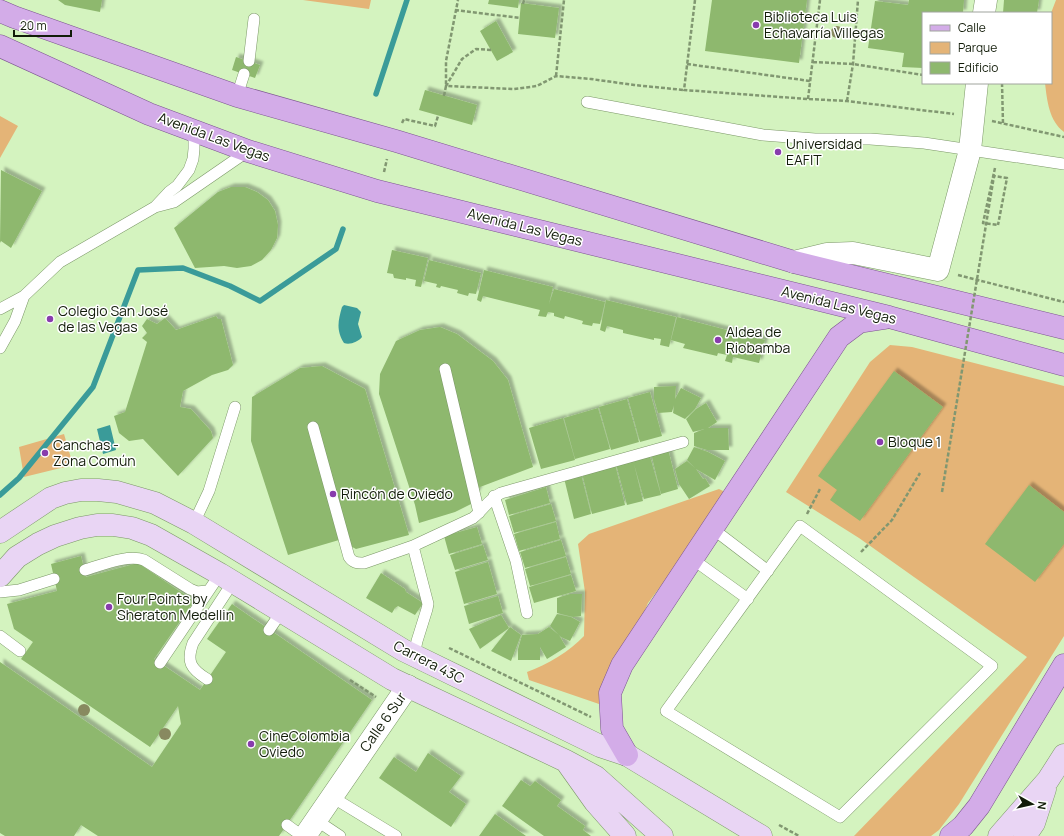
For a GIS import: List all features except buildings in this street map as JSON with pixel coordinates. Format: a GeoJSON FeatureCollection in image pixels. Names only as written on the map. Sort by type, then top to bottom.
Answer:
{"type":"FeatureCollection","features":[{"type":"Feature","properties":{"kind":"main road"},"geometry":{"type":"LineString","coordinates":[[0,11],[237,96],[396,141],[794,262],[1064,328]]}},
{"type":"Feature","properties":{"kind":"main road","name":"Avenida Las Vegas"},"geometry":{"type":"LineString","coordinates":[[0,46],[149,114],[248,151],[377,191],[888,317],[1064,365]]}},
{"type":"Feature","properties":{"kind":"main road"},"geometry":{"type":"LineString","coordinates":[[627,755],[612,729],[610,693],[622,664],[839,337],[859,322],[888,317]]}},
{"type":"Feature","properties":{"kind":"main road","name":"Carrera 43C"},"geometry":{"type":"LineString","coordinates":[[0,532],[51,498],[65,493],[81,490],[98,490],[123,494],[154,503],[194,523],[403,650],[600,746],[627,755],[760,836]]}},
{"type":"Feature","properties":{"kind":"main road"},"geometry":{"type":"LineString","coordinates":[[0,576],[17,557],[38,544],[55,536],[80,528],[97,525],[113,525],[132,528],[151,535],[282,611],[392,679],[566,761],[596,777],[662,836]]}},
{"type":"Feature","properties":{"kind":"main road"},"geometry":{"type":"LineString","coordinates":[[951,836],[963,826],[979,806],[1064,665]]}},
{"type":"Feature","properties":{"kind":"main road"},"geometry":{"type":"LineString","coordinates":[[600,746],[717,828],[732,836]]}},
{"type":"Feature","properties":{"kind":"main road"},"geometry":{"type":"LineString","coordinates":[[999,836],[1048,780],[1064,755]]}},
{"type":"Feature","properties":{"kind":"main road"},"geometry":{"type":"LineString","coordinates":[[566,761],[595,802],[626,836]]}},
{"type":"Feature","properties":{"kind":"main road"},"geometry":{"type":"LineString","coordinates":[[1025,836],[1034,823],[1048,780]]}},
{"type":"Feature","properties":{"kind":"street"},"geometry":{"type":"LineString","coordinates":[[984,12],[986,0]]}},
{"type":"Feature","properties":{"kind":"street"},"geometry":{"type":"LineString","coordinates":[[794,262],[827,254],[853,253],[938,270],[970,150],[977,84]]}},
{"type":"Feature","properties":{"kind":"street","name":"Calle 6 Sur"},"geometry":{"type":"LineString","coordinates":[[302,829],[332,797],[408,686]]}},
{"type":"Feature","properties":{"kind":"lane"},"geometry":{"type":"LineString","coordinates":[[249,61],[254,19]]}},
{"type":"Feature","properties":{"kind":"lane"},"geometry":{"type":"LineString","coordinates":[[237,96],[244,74]]}},
{"type":"Feature","properties":{"kind":"lane"},"geometry":{"type":"LineString","coordinates":[[587,102],[763,134],[815,139],[870,139],[924,143],[1064,164]]}},
{"type":"Feature","properties":{"kind":"lane"},"geometry":{"type":"LineString","coordinates":[[155,207],[177,186],[189,170],[193,159],[194,130]]}},
{"type":"Feature","properties":{"kind":"lane"},"geometry":{"type":"LineString","coordinates":[[0,309],[24,296],[60,262],[155,207],[174,202],[248,151]]}},
{"type":"Feature","properties":{"kind":"lane"},"geometry":{"type":"LineString","coordinates":[[0,348],[15,321],[24,296]]}},
{"type":"Feature","properties":{"kind":"lane"},"geometry":{"type":"LineString","coordinates":[[445,369],[479,513]]}},
{"type":"Feature","properties":{"kind":"lane"},"geometry":{"type":"LineString","coordinates":[[194,523],[209,491],[235,407]]}},
{"type":"Feature","properties":{"kind":"lane"},"geometry":{"type":"LineString","coordinates":[[313,427],[349,557],[352,561],[358,563],[364,563],[413,546],[466,522],[479,513],[494,496],[500,493],[683,442]]}},
{"type":"Feature","properties":{"kind":"lane"},"geometry":{"type":"LineString","coordinates":[[494,496],[516,561],[527,613]]}},
{"type":"Feature","properties":{"kind":"lane"},"geometry":{"type":"LineString","coordinates":[[800,526],[992,666],[840,817],[666,711],[800,526]]}},
{"type":"Feature","properties":{"kind":"lane"},"geometry":{"type":"LineString","coordinates":[[713,529],[768,571]]}},
{"type":"Feature","properties":{"kind":"lane"},"geometry":{"type":"LineString","coordinates":[[413,546],[428,604],[414,655]]}},
{"type":"Feature","properties":{"kind":"lane"},"geometry":{"type":"LineString","coordinates":[[85,570],[129,558],[138,558],[144,560],[190,590],[198,592],[208,591]]}},
{"type":"Feature","properties":{"kind":"lane"},"geometry":{"type":"LineString","coordinates":[[692,558],[748,599]]}},
{"type":"Feature","properties":{"kind":"lane"},"geometry":{"type":"LineString","coordinates":[[160,663],[208,591],[226,578]]}},
{"type":"Feature","properties":{"kind":"lane"},"geometry":{"type":"LineString","coordinates":[[207,679],[194,670],[189,653],[226,578]]}},
{"type":"Feature","properties":{"kind":"lane"},"geometry":{"type":"LineString","coordinates":[[0,592],[19,590],[54,579]]}},
{"type":"Feature","properties":{"kind":"lane"},"geometry":{"type":"LineString","coordinates":[[269,630],[282,611]]}},
{"type":"Feature","properties":{"kind":"lane"},"geometry":{"type":"LineString","coordinates":[[0,636],[20,650]]}},
{"type":"Feature","properties":{"kind":"lane"},"geometry":{"type":"LineString","coordinates":[[332,797],[396,836]]}},
{"type":"Feature","properties":{"kind":"lane"},"geometry":{"type":"LineString","coordinates":[[302,829],[335,835]]}},
{"type":"Feature","properties":{"kind":"path"},"geometry":{"type":"LineString","coordinates":[[444,96],[446,86],[446,61],[458,0]]}},
{"type":"Feature","properties":{"kind":"path"},"geometry":{"type":"LineString","coordinates":[[556,76],[564,0]]}},
{"type":"Feature","properties":{"kind":"path"},"geometry":{"type":"LineString","coordinates":[[684,90],[695,0]]}},
{"type":"Feature","properties":{"kind":"path"},"geometry":{"type":"LineString","coordinates":[[808,99],[820,0]]}},
{"type":"Feature","properties":{"kind":"path"},"geometry":{"type":"LineString","coordinates":[[847,101],[853,64],[858,0],[854,0]]}},
{"type":"Feature","properties":{"kind":"path"},"geometry":{"type":"LineString","coordinates":[[456,10],[520,18]]}},
{"type":"Feature","properties":{"kind":"path"},"geometry":{"type":"LineString","coordinates":[[446,86],[462,59],[476,49],[491,50]]}},
{"type":"Feature","properties":{"kind":"path"},"geometry":{"type":"LineString","coordinates":[[813,62],[853,64],[922,75]]}},
{"type":"Feature","properties":{"kind":"path"},"geometry":{"type":"LineString","coordinates":[[687,64],[810,81]]}},
{"type":"Feature","properties":{"kind":"path"},"geometry":{"type":"LineString","coordinates":[[446,86],[514,89],[537,86],[556,76],[684,90],[847,101],[973,117],[1064,137]]}},
{"type":"Feature","properties":{"kind":"path"},"geometry":{"type":"LineString","coordinates":[[1002,84],[1003,124]]}},
{"type":"Feature","properties":{"kind":"path"},"geometry":{"type":"LineString","coordinates":[[942,492],[994,176],[1007,178],[998,225],[983,223],[998,154]]}},
{"type":"Feature","properties":{"kind":"path"},"geometry":{"type":"LineString","coordinates":[[938,270],[1064,302]]}},
{"type":"Feature","properties":{"kind":"path"},"geometry":{"type":"LineString","coordinates":[[857,556],[892,520],[920,473]]}},
{"type":"Feature","properties":{"kind":"path"},"geometry":{"type":"LineString","coordinates":[[800,526],[820,489]]}},
{"type":"Feature","properties":{"kind":"path"},"geometry":{"type":"LineString","coordinates":[[346,677],[379,698],[376,702]]}},
{"type":"Feature","properties":{"kind":"green space"},"geometry":{"type":"Polygon","coordinates":[[[303,0],[371,0],[369,9],[303,0]]]}},
{"type":"Feature","properties":{"kind":"green space"},"geometry":{"type":"Polygon","coordinates":[[[1056,0],[1064,0],[1064,132],[1052,116],[1045,84],[1052,84],[1051,12],[1056,0]]]}},
{"type":"Feature","properties":{"kind":"green space"},"geometry":{"type":"Polygon","coordinates":[[[0,116],[18,126],[0,158],[0,116]]]}},
{"type":"Feature","properties":{"kind":"green space"},"geometry":{"type":"Polygon","coordinates":[[[890,345],[912,347],[1064,386],[1064,636],[959,804],[939,830],[931,836],[854,836],[1027,657],[859,538],[786,492],[870,362],[890,345]]]}},
{"type":"Feature","properties":{"kind":"green space","name":"Canchas - Zona Común"},"geometry":{"type":"Polygon","coordinates":[[[64,434],[73,465],[24,477],[19,447],[64,434]]]}},
{"type":"Feature","properties":{"kind":"green space"},"geometry":{"type":"Polygon","coordinates":[[[719,489],[727,493],[724,502],[648,603],[606,702],[599,704],[529,680],[527,672],[558,657],[584,636],[585,592],[578,544],[589,534],[719,489]]]}},
{"type":"Feature","properties":{"kind":"water"},"geometry":{"type":"Polygon","coordinates":[[[344,305],[357,308],[361,312],[358,324],[362,337],[354,343],[346,344],[341,338],[338,325],[342,307],[344,305]]]}},
{"type":"Feature","properties":{"kind":"water"},"geometry":{"type":"Polygon","coordinates":[[[110,425],[116,450],[103,454],[97,429],[110,425]]]}},
{"type":"Feature","properties":{"kind":"waterway"},"geometry":{"type":"LineString","coordinates":[[376,94],[407,0]]}},
{"type":"Feature","properties":{"kind":"waterway"},"geometry":{"type":"LineString","coordinates":[[0,495],[19,478],[93,387],[138,270],[183,268],[230,286],[260,301],[336,249],[343,229]]}},
{"type":"Feature","properties":{"kind":"place","name":"Biblioteca Luis Echavarría Villegas"},"geometry":{"type":"Point","coordinates":[756,25]}},
{"type":"Feature","properties":{"kind":"place","name":"Universidad EAFIT"},"geometry":{"type":"Point","coordinates":[778,152]}},
{"type":"Feature","properties":{"kind":"place","name":"Colegio San José de las Vegas"},"geometry":{"type":"Point","coordinates":[50,319]}},
{"type":"Feature","properties":{"kind":"place","name":"Aldea de Riobamba"},"geometry":{"type":"Point","coordinates":[718,340]}},
{"type":"Feature","properties":{"kind":"place","name":"Bloque 1"},"geometry":{"type":"Point","coordinates":[880,442]}},
{"type":"Feature","properties":{"kind":"place","name":"Canchas - Zona Común"},"geometry":{"type":"Point","coordinates":[45,453]}},
{"type":"Feature","properties":{"kind":"place","name":"Rincón de Oviedo"},"geometry":{"type":"Point","coordinates":[333,494]}},
{"type":"Feature","properties":{"kind":"place","name":"Four Points by Sheraton Medellin"},"geometry":{"type":"Point","coordinates":[109,607]}},
{"type":"Feature","properties":{"kind":"place","name":"CineColombia Oviedo"},"geometry":{"type":"Point","coordinates":[251,744]}}]}
